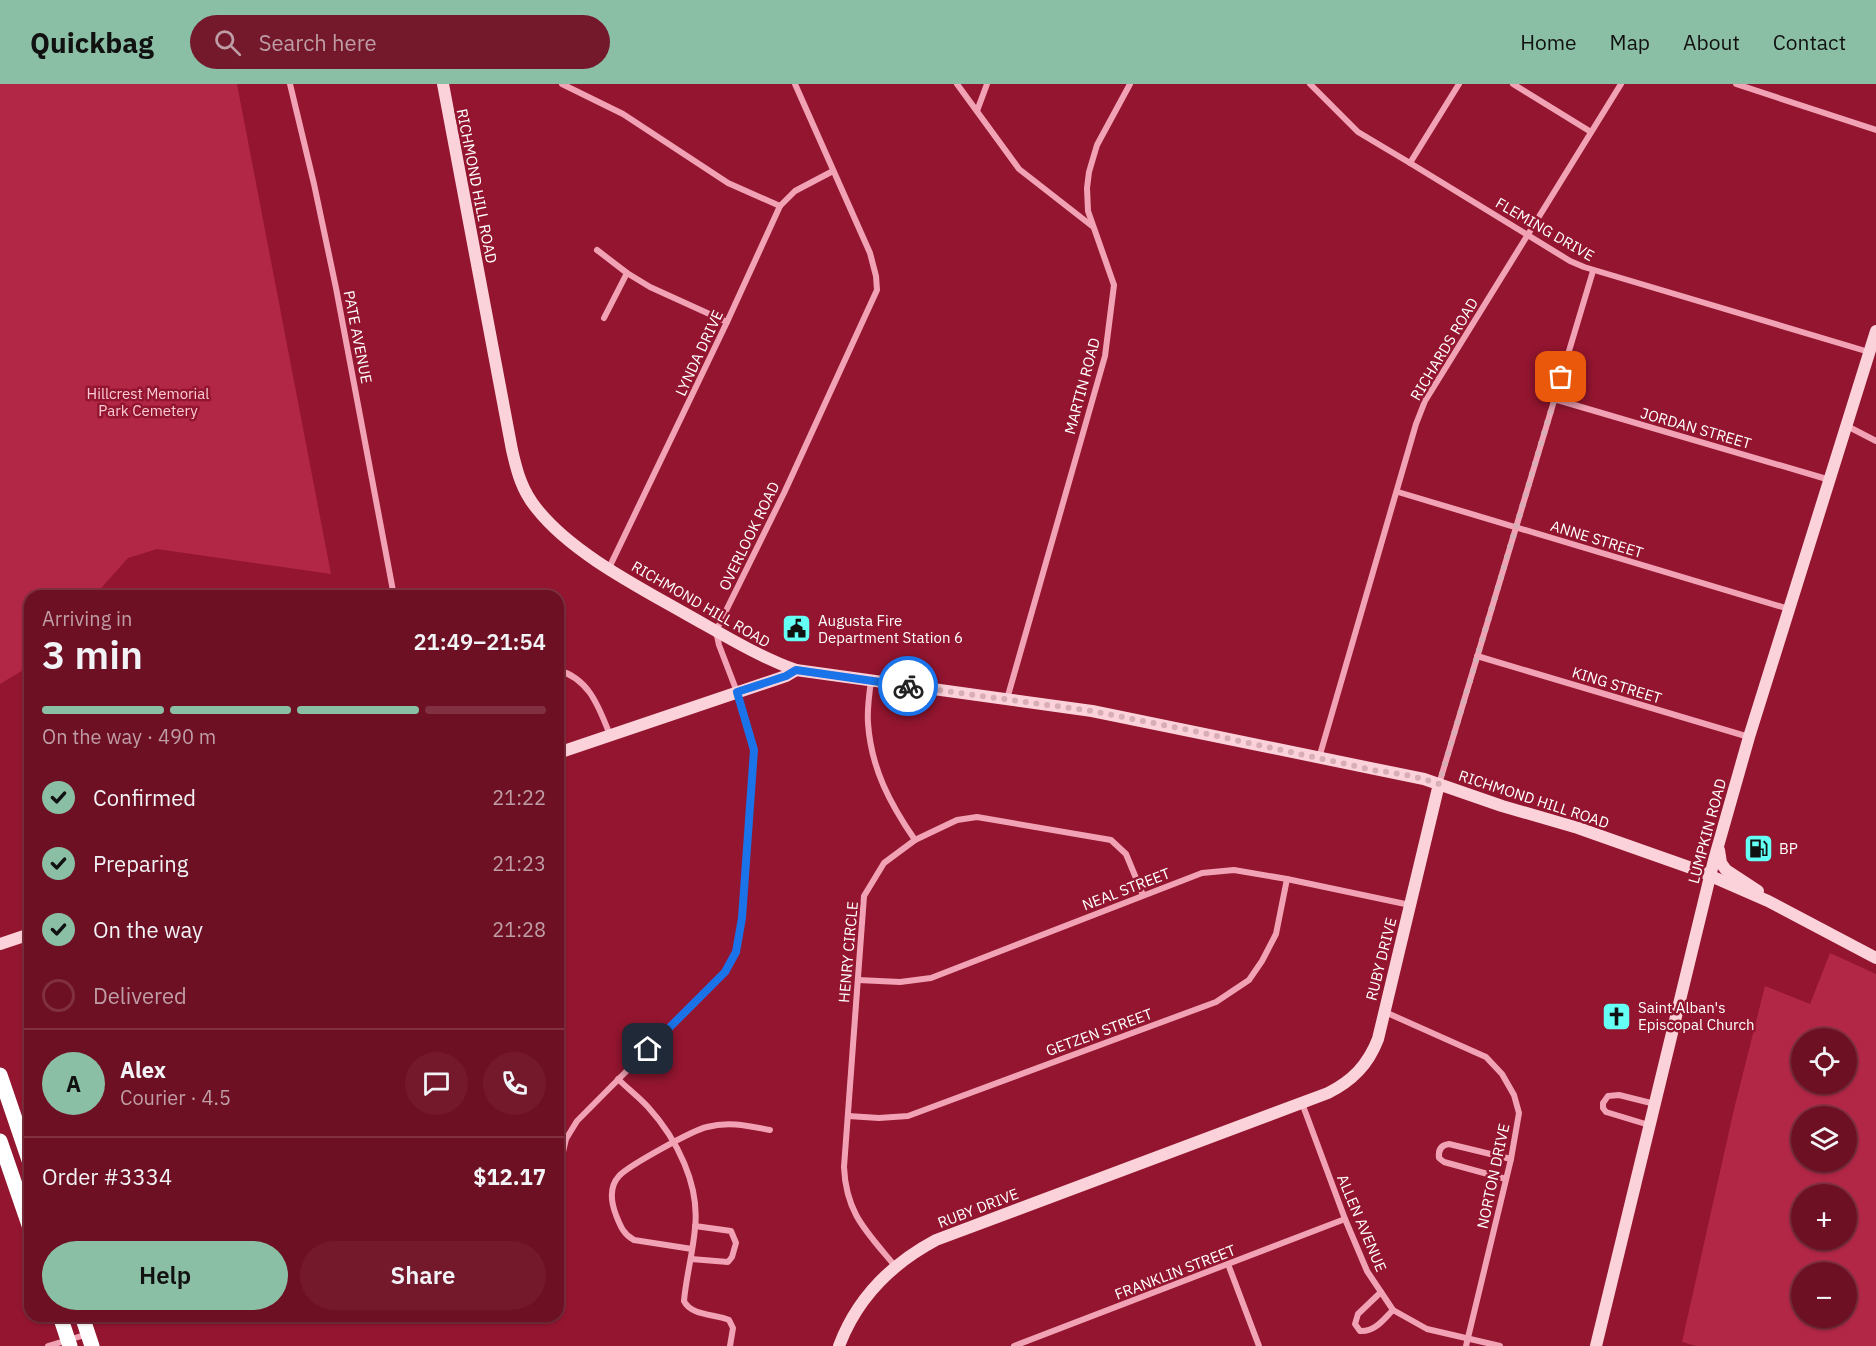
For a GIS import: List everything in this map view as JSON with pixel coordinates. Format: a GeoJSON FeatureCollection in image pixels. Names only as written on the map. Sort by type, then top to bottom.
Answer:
{"type":"FeatureCollection","features":[{"type":"Feature","properties":{"kind":"highway"},"geometry":{"type":"LineString","coordinates":[[0,1075],[24,1145]]}},
{"type":"Feature","properties":{"kind":"highway"},"geometry":{"type":"LineString","coordinates":[[0,1141],[24,1211]]}},
{"type":"Feature","properties":{"kind":"highway"},"geometry":{"type":"LineString","coordinates":[[62,1322],[69,1342]]}},
{"type":"Feature","properties":{"kind":"highway"},"geometry":{"type":"LineString","coordinates":[[84,1322],[90,1340]]}},
{"type":"Feature","properties":{"kind":"street","name":"PATE AVENUE"},"geometry":{"type":"LineString","coordinates":[[290,84],[336,288],[393,590]]}},
{"type":"Feature","properties":{"kind":"street","name":"RICHMOND HILL ROAD"},"geometry":{"type":"LineString","coordinates":[[443,84],[512,450],[521,484],[529,499],[547,521],[609,568],[716,631],[766,658],[796,670],[1092,711],[1416,777],[1502,806],[1578,828],[1697,870],[1773,903],[1876,958]]}},
{"type":"Feature","properties":{"kind":"street"},"geometry":{"type":"LineString","coordinates":[[562,84],[623,114],[728,183],[780,206]]}},
{"type":"Feature","properties":{"kind":"street","name":"OVERLOOK ROAD"},"geometry":{"type":"LineString","coordinates":[[716,631],[784,493],[877,290],[870,253],[795,84]]}},
{"type":"Feature","properties":{"kind":"street"},"geometry":{"type":"LineString","coordinates":[[957,84],[1019,169],[1093,226]]}},
{"type":"Feature","properties":{"kind":"street"},"geometry":{"type":"LineString","coordinates":[[976,111],[987,84]]}},
{"type":"Feature","properties":{"kind":"street"},"geometry":{"type":"LineString","coordinates":[[1120,84],[1129,87]]}},
{"type":"Feature","properties":{"kind":"street","name":"FLEMING DRIVE"},"geometry":{"type":"LineString","coordinates":[[1310,84],[1358,132],[1570,261],[1593,271],[1869,352]]}},
{"type":"Feature","properties":{"kind":"street"},"geometry":{"type":"LineString","coordinates":[[1410,163],[1460,84]]}},
{"type":"Feature","properties":{"kind":"street"},"geometry":{"type":"LineString","coordinates":[[1513,84],[1591,132]]}},
{"type":"Feature","properties":{"kind":"street","name":"RICHARDS ROAD"},"geometry":{"type":"LineString","coordinates":[[1319,758],[1416,424],[1425,401],[1621,84]]}},
{"type":"Feature","properties":{"kind":"street"},"geometry":{"type":"LineString","coordinates":[[1736,84],[1876,130]]}},
{"type":"Feature","properties":{"kind":"street","name":"MARTIN ROAD"},"geometry":{"type":"LineString","coordinates":[[1007,699],[1105,356],[1114,285],[1093,226],[1087,199],[1089,172],[1096,145],[1129,87]]}},
{"type":"Feature","properties":{"kind":"street","name":"LYNDA DRIVE"},"geometry":{"type":"LineString","coordinates":[[609,568],[780,206],[795,191],[833,171]]}},
{"type":"Feature","properties":{"kind":"street"},"geometry":{"type":"LineString","coordinates":[[597,250],[650,287],[727,322]]}},
{"type":"Feature","properties":{"kind":"street","name":"RUBY DRIVE"},"geometry":{"type":"LineString","coordinates":[[839,1346],[859,1306],[873,1287],[895,1266],[922,1248],[951,1234],[1336,1089],[1360,1070],[1375,1046],[1439,784],[1593,271]]}},
{"type":"Feature","properties":{"kind":"street"},"geometry":{"type":"LineString","coordinates":[[604,318],[627,273]]}},
{"type":"Feature","properties":{"kind":"street","name":"LUMPKIN ROAD"},"geometry":{"type":"LineString","coordinates":[[1596,1346],[1718,846],[1749,737],[1876,331]]}},
{"type":"Feature","properties":{"kind":"street","name":"JORDAN STREET"},"geometry":{"type":"LineString","coordinates":[[1554,399],[1830,480]]}},
{"type":"Feature","properties":{"kind":"street"},"geometry":{"type":"LineString","coordinates":[[1846,426],[1876,441]]}},
{"type":"Feature","properties":{"kind":"street","name":"ANNE STREET"},"geometry":{"type":"LineString","coordinates":[[1398,492],[1789,609]]}},
{"type":"Feature","properties":{"kind":"street"},"geometry":{"type":"LineString","coordinates":[[564,1150],[577,1120],[725,972],[736,952],[742,918],[754,750],[737,692],[718,645],[716,631]]}},
{"type":"Feature","properties":{"kind":"street","name":"KING STREET"},"geometry":{"type":"LineString","coordinates":[[1477,656],[1749,737]]}},
{"type":"Feature","properties":{"kind":"street"},"geometry":{"type":"LineString","coordinates":[[564,751],[786,676],[796,670]]}},
{"type":"Feature","properties":{"kind":"street"},"geometry":{"type":"LineString","coordinates":[[564,673],[578,679],[595,698],[610,735]]}},
{"type":"Feature","properties":{"kind":"street"},"geometry":{"type":"LineString","coordinates":[[871,681],[868,721],[871,747],[894,810],[915,840]]}},
{"type":"Feature","properties":{"kind":"street","name":"HENRY CIRCLE"},"geometry":{"type":"LineString","coordinates":[[895,1266],[861,1226],[851,1204],[845,1177],[864,896],[884,864],[915,840],[957,820],[977,817],[1111,840],[1126,854],[1143,895]]}},
{"type":"Feature","properties":{"kind":"street"},"geometry":{"type":"LineString","coordinates":[[1718,846],[1721,863],[1726,870],[1773,903]]}},
{"type":"Feature","properties":{"kind":"street","name":"NEAL STREET"},"geometry":{"type":"LineString","coordinates":[[858,980],[900,982],[931,978],[1202,873],[1234,870],[1410,905]]}},
{"type":"Feature","properties":{"kind":"street","name":"GETZEN STREET"},"geometry":{"type":"LineString","coordinates":[[848,1116],[879,1118],[908,1116],[1216,1002],[1249,980],[1262,961],[1276,934],[1287,879]]}},
{"type":"Feature","properties":{"kind":"street"},"geometry":{"type":"LineString","coordinates":[[0,944],[24,936]]}},
{"type":"Feature","properties":{"kind":"street","name":"NORTON DRIVE"},"geometry":{"type":"LineString","coordinates":[[1384,1012],[1486,1057],[1502,1074],[1514,1095],[1519,1113],[1511,1159],[1466,1346]]}},
{"type":"Feature","properties":{"kind":"street"},"geometry":{"type":"LineString","coordinates":[[618,1080],[648,1107],[674,1143],[682,1159],[695,1196],[695,1226],[685,1297],[686,1305],[692,1309],[729,1320],[734,1329],[730,1346]]}},
{"type":"Feature","properties":{"kind":"street"},"geometry":{"type":"LineString","coordinates":[[1650,1125],[1606,1112],[1603,1103],[1608,1096],[1618,1095],[1655,1104]]}},
{"type":"Feature","properties":{"kind":"street","name":"ALLEN AVENUE"},"geometry":{"type":"LineString","coordinates":[[1302,1102],[1345,1219],[1367,1271],[1393,1310],[1427,1329],[1500,1346]]}},
{"type":"Feature","properties":{"kind":"street"},"geometry":{"type":"LineString","coordinates":[[692,1249],[634,1240],[629,1237],[621,1228],[611,1203],[612,1190],[618,1177],[692,1132],[705,1127],[725,1123],[770,1130]]}},
{"type":"Feature","properties":{"kind":"street"},"geometry":{"type":"LineString","coordinates":[[1506,1179],[1444,1162],[1439,1158],[1438,1153],[1444,1144],[1449,1144],[1511,1159]]}},
{"type":"Feature","properties":{"kind":"street","name":"FRANKLIN STREET"},"geometry":{"type":"LineString","coordinates":[[1014,1346],[1345,1219]]}},
{"type":"Feature","properties":{"kind":"street"},"geometry":{"type":"LineString","coordinates":[[691,1259],[728,1262],[736,1243],[731,1231],[695,1226]]}},
{"type":"Feature","properties":{"kind":"street"},"geometry":{"type":"LineString","coordinates":[[1228,1264],[1259,1346]]}},
{"type":"Feature","properties":{"kind":"street"},"geometry":{"type":"LineString","coordinates":[[1381,1292],[1358,1314],[1355,1323],[1360,1331],[1369,1332],[1393,1310]]}},
{"type":"Feature","properties":{"kind":"street"},"geometry":{"type":"LineString","coordinates":[[48,1346],[90,1340]]}},
{"type":"Feature","properties":{"kind":"green space","name":"Hillcrest Memorial Park Cemetery"},"geometry":{"type":"Polygon","coordinates":[[[0,84],[237,84],[331,574],[157,549],[128,558],[99,590],[24,590],[24,670],[0,684],[0,84]]]}},
{"type":"Feature","properties":{"kind":"green space"},"geometry":{"type":"Polygon","coordinates":[[[1830,953],[1876,974],[1876,1346],[1696,1346],[1682,1342],[1734,1109],[1765,986],[1810,1004],[1830,953]]]}},
{"type":"Feature","properties":{"kind":"way so far"},"geometry":{"type":"LineString","coordinates":[[908,686],[1092,711],[1424,779],[1439,784],[1561,377]]}},
{"type":"Feature","properties":{"kind":"place","name":"Augusta Fire Department Station 6"},"geometry":{"type":"Point","coordinates":[797,629]}},
{"type":"Feature","properties":{"kind":"place","name":"BP"},"geometry":{"type":"Point","coordinates":[1758,848]}},
{"type":"Feature","properties":{"kind":"place","name":"Saint Alban's Episcopal Church"},"geometry":{"type":"Point","coordinates":[1617,1016]}},
{"type":"Feature","properties":{"kind":"route"},"geometry":{"type":"LineString","coordinates":[[648,1049],[725,972],[736,952],[742,918],[754,750],[737,692],[786,676],[796,670],[908,686]]}}]}
